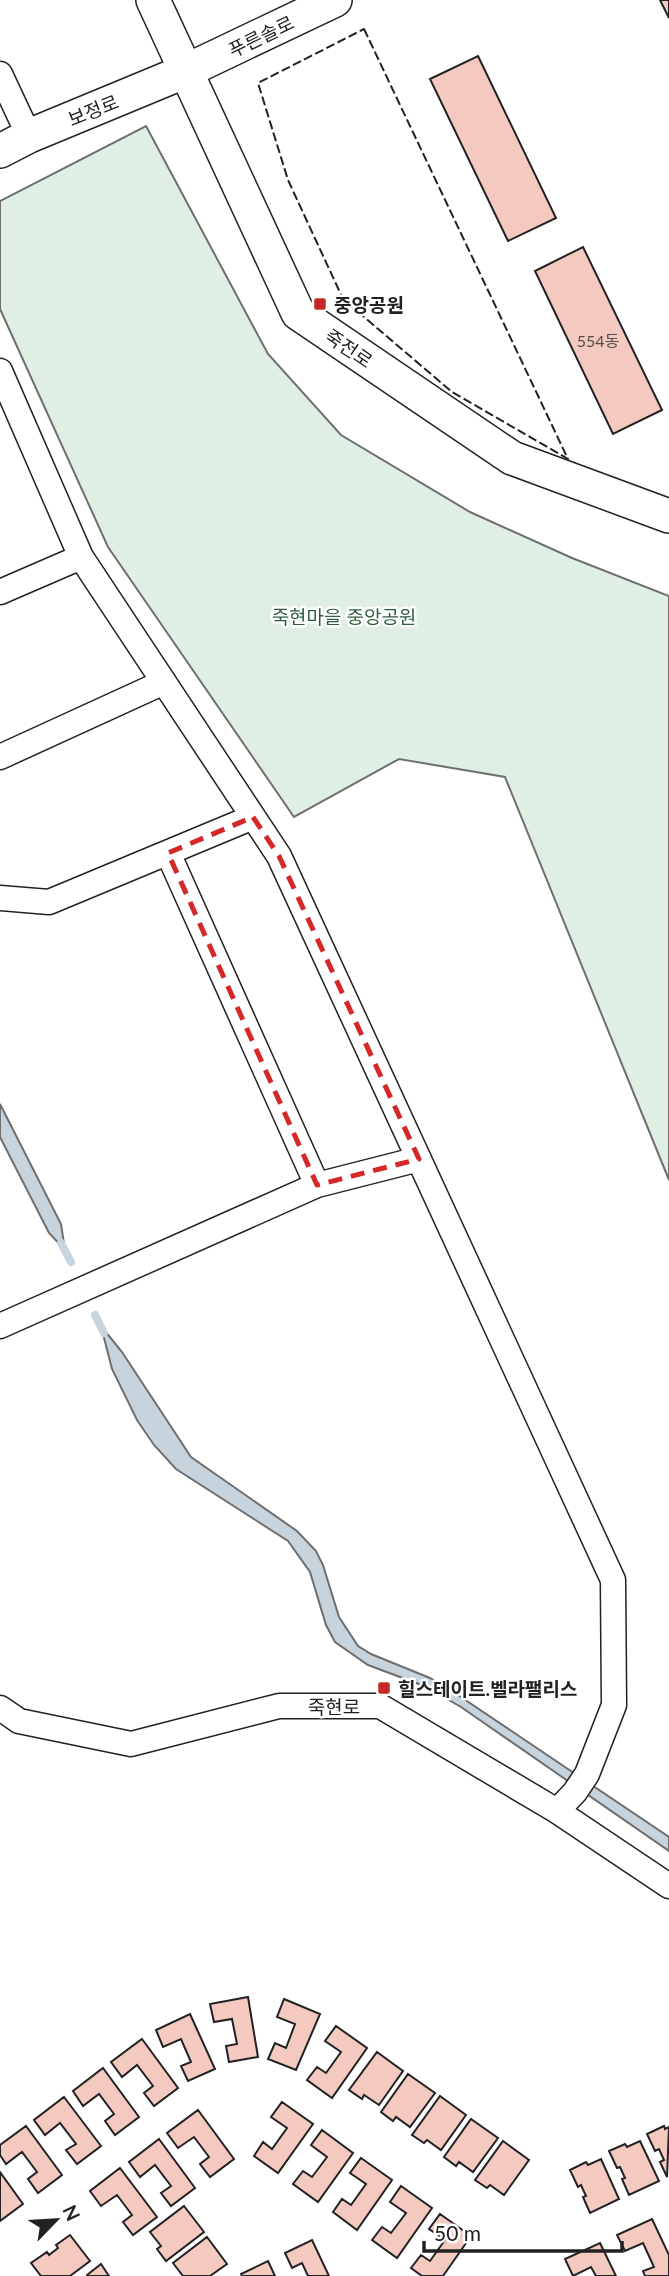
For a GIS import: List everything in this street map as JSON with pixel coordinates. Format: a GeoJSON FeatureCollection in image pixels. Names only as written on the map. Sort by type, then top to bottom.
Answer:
{"type":"FeatureCollection","features":[{"type":"Feature","properties":{"kind":"street","name":"죽전로"},"geometry":{"type":"LineString","coordinates":[[153,0],[298,313],[512,458],[669,516]]}},
{"type":"Feature","properties":{"kind":"street","name":"푸른솔로"},"geometry":{"type":"LineString","coordinates":[[186,71],[335,0]]}},
{"type":"Feature","properties":{"kind":"street","name":"보정로"},"geometry":{"type":"LineString","coordinates":[[0,151],[29,136],[186,71]]}},
{"type":"Feature","properties":{"kind":"street"},"geometry":{"type":"LineString","coordinates":[[0,74],[29,136]]}},
{"type":"Feature","properties":{"kind":"street"},"geometry":{"type":"LineString","coordinates":[[3,384],[81,557],[279,856],[613,1580],[614,1705],[581,1783],[557,1811]]}},
{"type":"Feature","properties":{"kind":"street"},"geometry":{"type":"LineString","coordinates":[[0,592],[81,557]]}},
{"type":"Feature","properties":{"kind":"street"},"geometry":{"type":"LineString","coordinates":[[0,757],[164,682]]}},
{"type":"Feature","properties":{"kind":"street"},"geometry":{"type":"LineString","coordinates":[[0,898],[49,902],[253,817]]}},
{"type":"Feature","properties":{"kind":"street"},"geometry":{"type":"LineString","coordinates":[[168,853],[317,1185]]}},
{"type":"Feature","properties":{"kind":"street"},"geometry":{"type":"LineString","coordinates":[[0,1326],[317,1185],[419,1159]]}},
{"type":"Feature","properties":{"kind":"street","name":"죽현로"},"geometry":{"type":"LineString","coordinates":[[0,1709],[19,1721],[131,1744],[279,1706],[380,1706],[557,1811],[669,1886]]}},
{"type":"Feature","properties":{"kind":"highlighted area"},"geometry":{"type":"Polygon","coordinates":[[[253,817],[279,856],[419,1159],[317,1185],[168,853],[253,817]]]}},
{"type":"Feature","properties":{"kind":"green space","name":"죽현마을 중앙공원"},"geometry":{"type":"Polygon","coordinates":[[[146,126],[268,354],[341,435],[470,512],[572,558],[669,596],[669,1180],[505,777],[399,759],[294,817],[108,547],[0,309],[0,201],[146,126]]]}},
{"type":"Feature","properties":{"kind":"shaded area"},"geometry":{"type":"Polygon","coordinates":[[[0,1104],[61,1224],[65,1250],[49,1233],[0,1137],[0,1104]]]}},
{"type":"Feature","properties":{"kind":"shaded area"},"geometry":{"type":"Polygon","coordinates":[[[101,1326],[122,1352],[191,1457],[297,1531],[316,1551],[339,1617],[358,1646],[430,1678],[455,1693],[669,1837],[669,1851],[461,1707],[424,1686],[368,1665],[335,1642],[326,1625],[310,1572],[288,1541],[176,1469],[154,1445],[137,1420],[112,1369],[101,1326]]]}},
{"type":"Feature","properties":{"kind":"building"},"geometry":{"type":"Polygon","coordinates":[[[660,0],[669,0],[669,18],[660,0]]]}},
{"type":"Feature","properties":{"kind":"building"},"geometry":{"type":"Polygon","coordinates":[[[478,56],[556,218],[508,241],[430,79],[478,56]]]}},
{"type":"Feature","properties":{"kind":"building"},"geometry":{"type":"Polygon","coordinates":[[[583,247],[662,410],[613,434],[535,271],[583,247]]]}},
{"type":"Feature","properties":{"kind":"building"},"geometry":{"type":"Polygon","coordinates":[[[248,1997],[258,2057],[229,2062],[226,2046],[237,2044],[232,2019],[214,2022],[210,2004],[248,1997]]]}},
{"type":"Feature","properties":{"kind":"building"},"geometry":{"type":"Polygon","coordinates":[[[284,1999],[320,2014],[296,2070],[268,2059],[275,2043],[286,2048],[295,2024],[277,2017],[284,1999]]]}},
{"type":"Feature","properties":{"kind":"building"},"geometry":{"type":"Polygon","coordinates":[[[190,2014],[215,2069],[188,2081],[181,2066],[191,2062],[181,2039],[163,2047],[156,2030],[190,2014]]]}},
{"type":"Feature","properties":{"kind":"building"},"geometry":{"type":"Polygon","coordinates":[[[336,2026],[367,2048],[332,2098],[307,2080],[317,2067],[326,2073],[341,2052],[325,2041],[336,2026]]]}},
{"type":"Feature","properties":{"kind":"building"},"geometry":{"type":"Polygon","coordinates":[[[142,2039],[178,2088],[154,2106],[144,2093],[153,2086],[137,2065],[122,2077],[111,2062],[142,2039]]]}},
{"type":"Feature","properties":{"kind":"building"},"geometry":{"type":"Polygon","coordinates":[[[377,2052],[403,2071],[379,2105],[364,2095],[362,2099],[349,2090],[377,2052]]]}},
{"type":"Feature","properties":{"kind":"building"},"geometry":{"type":"Polygon","coordinates":[[[103,2068],[139,2117],[115,2135],[105,2121],[114,2114],[99,2094],[83,2106],[73,2091],[103,2068]]]}},
{"type":"Feature","properties":{"kind":"building"},"geometry":{"type":"Polygon","coordinates":[[[408,2074],[435,2093],[410,2127],[396,2117],[393,2121],[381,2112],[408,2074]]]}},
{"type":"Feature","properties":{"kind":"building"},"geometry":{"type":"Polygon","coordinates":[[[440,2096],[466,2115],[441,2150],[427,2140],[424,2143],[412,2135],[440,2096]]]}},
{"type":"Feature","properties":{"kind":"building"},"geometry":{"type":"Polygon","coordinates":[[[64,2097],[101,2146],[77,2164],[66,2150],[76,2144],[60,2123],[45,2135],[34,2120],[64,2097]]]}},
{"type":"Feature","properties":{"kind":"building"},"geometry":{"type":"Polygon","coordinates":[[[282,2102],[313,2124],[278,2173],[254,2156],[263,2142],[272,2149],[287,2128],[271,2117],[282,2102]]]}},
{"type":"Feature","properties":{"kind":"building"},"geometry":{"type":"Polygon","coordinates":[[[198,2110],[234,2159],[210,2177],[200,2164],[209,2157],[194,2137],[178,2148],[167,2133],[198,2110]]]}},
{"type":"Feature","properties":{"kind":"building"},"geometry":{"type":"Polygon","coordinates":[[[471,2119],[498,2138],[473,2172],[459,2162],[456,2166],[444,2157],[471,2119]]]}},
{"type":"Feature","properties":{"kind":"building"},"geometry":{"type":"Polygon","coordinates":[[[26,2126],[62,2175],[38,2193],[28,2179],[37,2172],[22,2152],[6,2164],[0,2155],[0,2145],[26,2126]]]}},
{"type":"Feature","properties":{"kind":"building"},"geometry":{"type":"Polygon","coordinates":[[[664,2126],[665,2129],[669,2127],[667,2177],[660,2162],[664,2160],[659,2149],[655,2151],[647,2134],[664,2126]]]}},
{"type":"Feature","properties":{"kind":"building"},"geometry":{"type":"Polygon","coordinates":[[[322,2130],[353,2153],[318,2202],[293,2184],[303,2171],[312,2177],[327,2157],[311,2145],[322,2130]]]}},
{"type":"Feature","properties":{"kind":"building"},"geometry":{"type":"Polygon","coordinates":[[[159,2139],[195,2188],[171,2206],[161,2193],[171,2186],[155,2165],[140,2177],[129,2162],[159,2139]]]}},
{"type":"Feature","properties":{"kind":"building"},"geometry":{"type":"Polygon","coordinates":[[[503,2141],[529,2160],[504,2195],[490,2185],[487,2188],[475,2180],[503,2141]]]}},
{"type":"Feature","properties":{"kind":"building"},"geometry":{"type":"Polygon","coordinates":[[[640,2141],[659,2181],[629,2195],[620,2167],[617,2168],[609,2151],[640,2141]]]}},
{"type":"Feature","properties":{"kind":"building"},"geometry":{"type":"Polygon","coordinates":[[[361,2158],[392,2180],[357,2230],[333,2212],[342,2199],[351,2205],[366,2184],[350,2173],[361,2158]]]}},
{"type":"Feature","properties":{"kind":"building"},"geometry":{"type":"Polygon","coordinates":[[[601,2159],[619,2199],[590,2213],[581,2185],[578,2187],[570,2170],[586,2162],[588,2165],[601,2159]]]}},
{"type":"Feature","properties":{"kind":"building"},"geometry":{"type":"Polygon","coordinates":[[[120,2168],[157,2217],[133,2235],[123,2222],[132,2215],[117,2195],[101,2206],[90,2191],[120,2168]]]}},
{"type":"Feature","properties":{"kind":"building"},"geometry":{"type":"Polygon","coordinates":[[[0,2172],[23,2204],[0,2221],[0,2172]]]}},
{"type":"Feature","properties":{"kind":"building"},"geometry":{"type":"Polygon","coordinates":[[[401,2186],[432,2208],[397,2258],[372,2240],[382,2227],[391,2233],[406,2213],[390,2202],[401,2186]]]}},
{"type":"Feature","properties":{"kind":"building"},"geometry":{"type":"Polygon","coordinates":[[[184,2206],[204,2232],[166,2261],[157,2249],[161,2246],[150,2232],[184,2206]]]}},
{"type":"Feature","properties":{"kind":"building"},"geometry":{"type":"Polygon","coordinates":[[[440,2214],[471,2236],[443,2276],[422,2276],[411,2268],[421,2255],[430,2261],[445,2240],[429,2229],[440,2214]]]}},
{"type":"Feature","properties":{"kind":"building"},"geometry":{"type":"Polygon","coordinates":[[[652,2219],[669,2255],[669,2276],[645,2276],[643,2271],[654,2267],[643,2243],[625,2251],[617,2235],[652,2219]]]}},
{"type":"Feature","properties":{"kind":"building"},"geometry":{"type":"Polygon","coordinates":[[[70,2235],[90,2261],[70,2276],[41,2276],[31,2263],[47,2252],[49,2255],[58,2248],[56,2245],[70,2235]]]}},
{"type":"Feature","properties":{"kind":"building"},"geometry":{"type":"Polygon","coordinates":[[[207,2237],[227,2264],[210,2276],[183,2276],[173,2263],[207,2237]]]}},
{"type":"Feature","properties":{"kind":"building"},"geometry":{"type":"Polygon","coordinates":[[[312,2240],[329,2276],[308,2276],[302,2263],[292,2268],[285,2253],[312,2240]]]}},
{"type":"Feature","properties":{"kind":"building"},"geometry":{"type":"Polygon","coordinates":[[[600,2243],[616,2276],[596,2276],[591,2267],[573,2276],[565,2259],[600,2243]]]}},
{"type":"Feature","properties":{"kind":"building"},"geometry":{"type":"Polygon","coordinates":[[[268,2261],[275,2276],[242,2276],[241,2274],[268,2261]]]}},
{"type":"Feature","properties":{"kind":"building"},"geometry":{"type":"Polygon","coordinates":[[[101,2264],[109,2276],[87,2275],[101,2264]]]}},
{"type":"Feature","properties":{"kind":"waterway"},"geometry":{"type":"LineString","coordinates":[[61,1243],[71,1262]]}},
{"type":"Feature","properties":{"kind":"waterway"},"geometry":{"type":"LineString","coordinates":[[95,1315],[104,1333]]}},
{"type":"Feature","properties":{"kind":"fence"},"geometry":{"type":"LineString","coordinates":[[364,29],[568,459],[452,392],[343,299],[288,180],[258,83],[364,29]]}},
{"type":"Feature","properties":{"kind":"place","name":"중앙공원"},"geometry":{"type":"Point","coordinates":[320,304]}},
{"type":"Feature","properties":{"kind":"place","name":"힐스테이트.벨라팰리스"},"geometry":{"type":"Point","coordinates":[384,1688]}}]}
